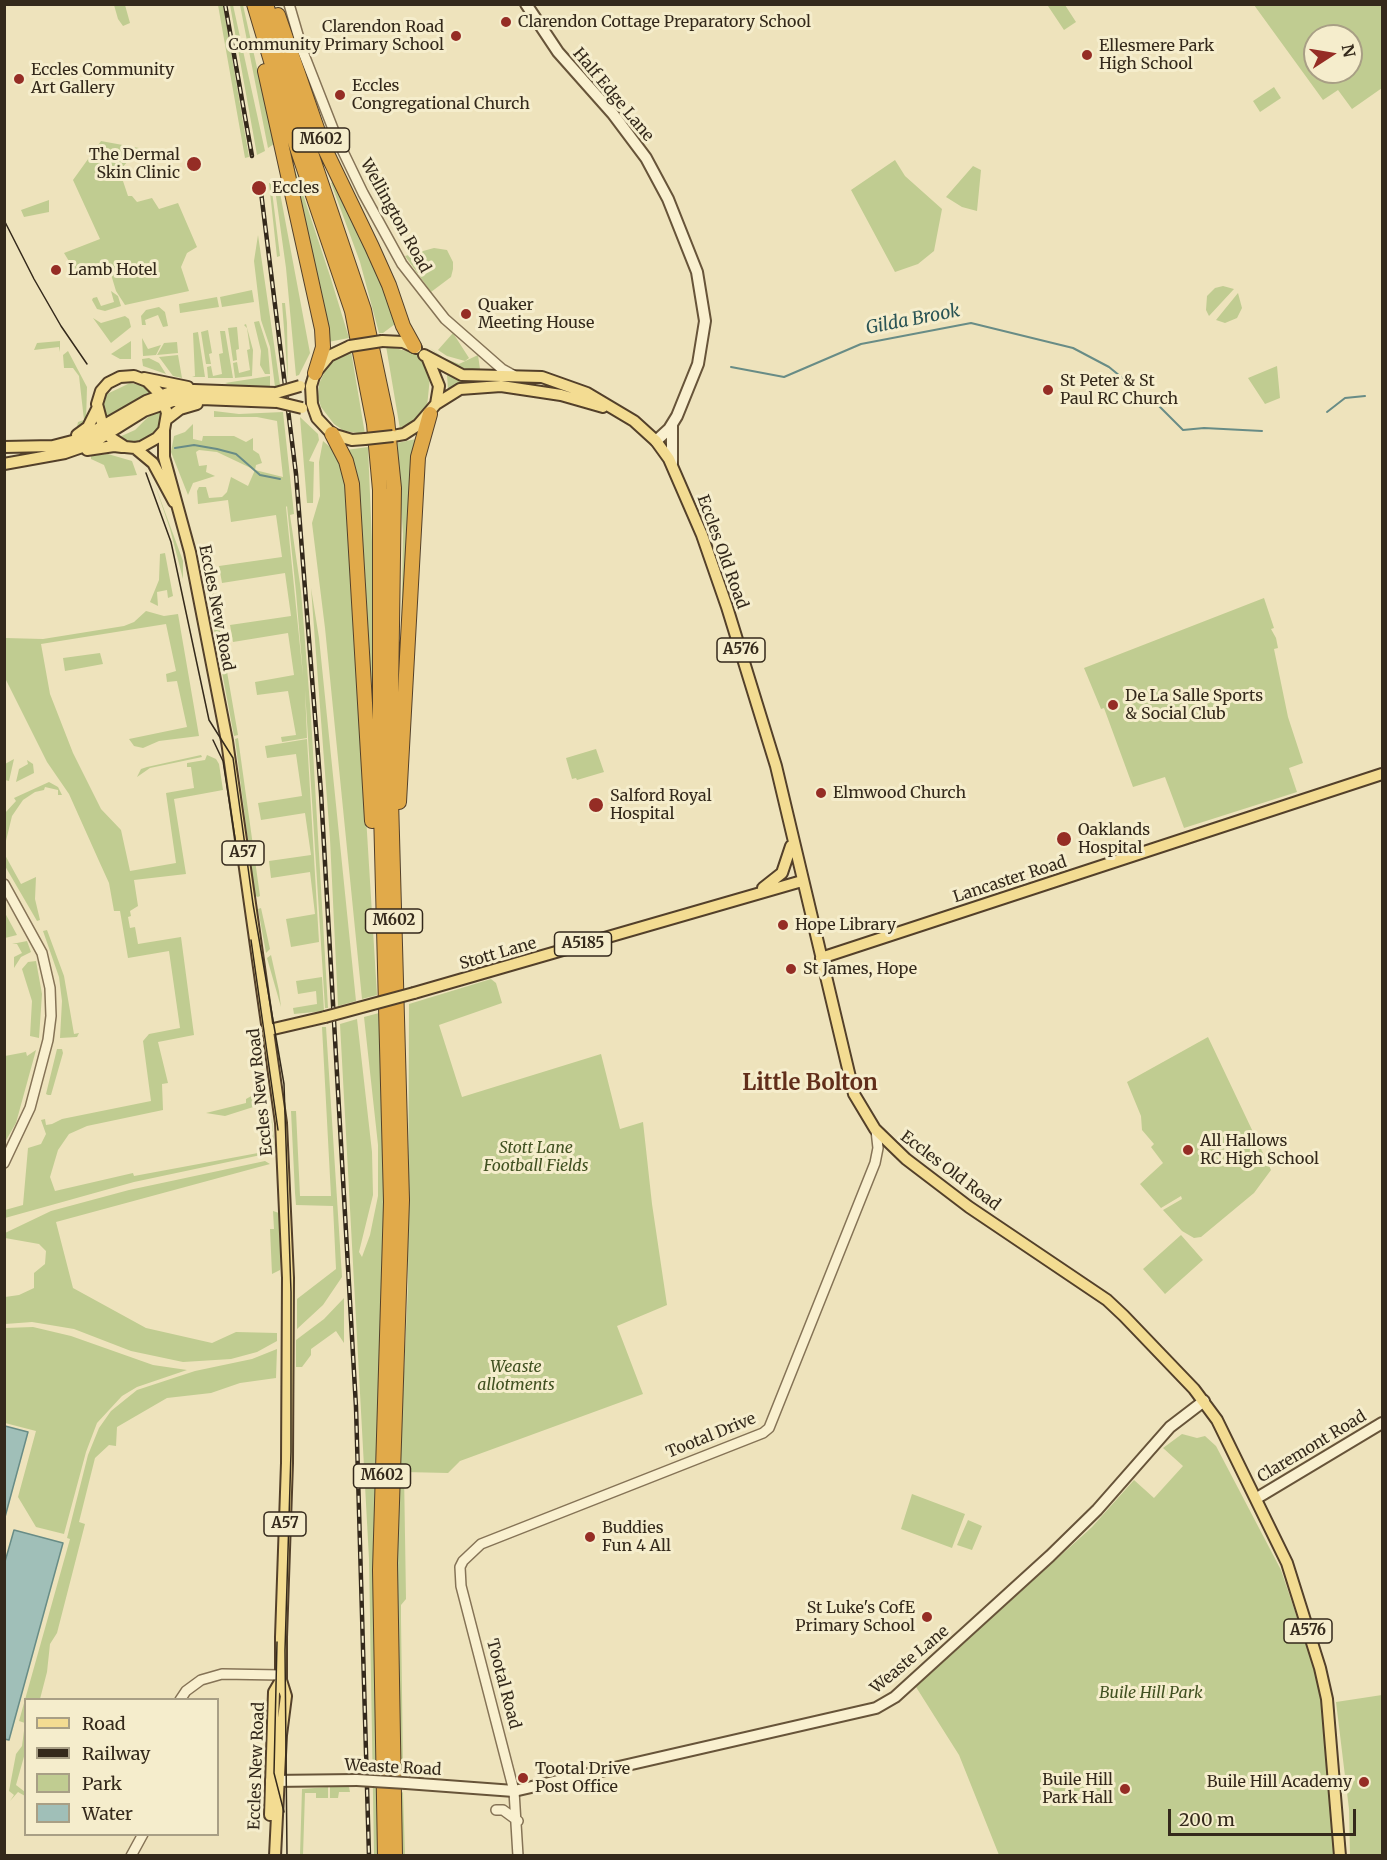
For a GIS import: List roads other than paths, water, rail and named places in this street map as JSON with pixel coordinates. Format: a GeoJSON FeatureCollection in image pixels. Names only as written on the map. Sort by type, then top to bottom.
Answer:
{"type":"FeatureCollection","features":[{"type":"Feature","properties":{"kind":"highway","name":"M602"},"geometry":{"type":"LineString","coordinates":[[253,4],[323,335],[314,376]]}},
{"type":"Feature","properties":{"kind":"highway","name":"M602"},"geometry":{"type":"LineString","coordinates":[[253,4],[296,145],[352,311],[374,424],[380,490],[380,772],[402,1200],[390,1563],[395,1856]]}},
{"type":"Feature","properties":{"kind":"highway","name":"M602"},"geometry":{"type":"LineString","coordinates":[[266,4],[307,141],[353,271],[377,366],[387,419],[396,526],[390,763],[391,1202],[380,1570],[385,1856]]}},
{"type":"Feature","properties":{"kind":"highway","name":"M602"},"geometry":{"type":"LineString","coordinates":[[274,4],[316,128],[389,285],[400,321],[419,351]]}},
{"type":"Feature","properties":{"kind":"highway","name":"M602"},"geometry":{"type":"LineString","coordinates":[[391,969],[419,449],[433,409]]}},
{"type":"Feature","properties":{"kind":"highway","name":"M602"},"geometry":{"type":"LineString","coordinates":[[332,434],[346,460],[353,493],[374,858],[391,969]]}},
{"type":"Feature","properties":{"kind":"main road","name":"Half Edge Lane"},"geometry":{"type":"LineString","coordinates":[[526,4],[558,52],[614,114],[646,158],[668,198],[694,262],[704,306],[704,335],[695,377],[672,425],[656,441]]}},
{"type":"Feature","properties":{"kind":"main road","name":"A576"},"geometry":{"type":"LineString","coordinates":[[165,424],[191,405],[276,398],[314,376],[329,356],[350,346],[395,340],[462,375],[561,395],[618,411]]}},
{"type":"Feature","properties":{"kind":"main road"},"geometry":{"type":"LineString","coordinates":[[419,351],[438,380],[433,409]]}},
{"type":"Feature","properties":{"kind":"main road","name":"A576"},"geometry":{"type":"LineString","coordinates":[[138,377],[204,391],[276,398],[302,408],[317,418],[332,434],[352,440],[400,435],[460,389],[513,375],[542,377],[572,387],[618,411]]}},
{"type":"Feature","properties":{"kind":"main road"},"geometry":{"type":"LineString","coordinates":[[314,376],[311,399],[317,418]]}},
{"type":"Feature","properties":{"kind":"main road"},"geometry":{"type":"LineString","coordinates":[[163,399],[138,377],[120,377],[108,383],[99,398],[97,409],[117,440],[150,444],[165,424]]}},
{"type":"Feature","properties":{"kind":"main road","name":"A576"},"geometry":{"type":"LineString","coordinates":[[4,464],[107,447],[117,440],[144,411],[163,399],[204,391]]}},
{"type":"Feature","properties":{"kind":"main road","name":"A576"},"geometry":{"type":"LineString","coordinates":[[163,399],[224,402]]}},
{"type":"Feature","properties":{"kind":"main road","name":"Eccles New Road"},"geometry":{"type":"LineString","coordinates":[[163,399],[164,457],[190,552],[227,741],[281,1123],[288,1374],[283,1685],[274,1692],[280,1781],[275,1856]]}},
{"type":"Feature","properties":{"kind":"main road","name":"A576"},"geometry":{"type":"LineString","coordinates":[[30,446],[79,434],[88,427],[97,409]]}},
{"type":"Feature","properties":{"kind":"main road","name":"Eccles Old Road"},"geometry":{"type":"LineString","coordinates":[[618,411],[634,421],[656,441],[672,466],[702,535],[730,615],[776,766],[848,1076],[856,1100],[876,1130],[888,1143],[969,1207],[1107,1300],[1131,1322],[1204,1401],[1217,1420],[1287,1563],[1324,1684],[1338,1815],[1340,1856]]}},
{"type":"Feature","properties":{"kind":"main road"},"geometry":{"type":"LineString","coordinates":[[672,425],[672,466]]}},
{"type":"Feature","properties":{"kind":"main road","name":"A576"},"geometry":{"type":"LineString","coordinates":[[4,447],[53,446],[71,442],[117,440]]}},
{"type":"Feature","properties":{"kind":"main road","name":"A576"},"geometry":{"type":"LineString","coordinates":[[65,453],[117,440]]}},
{"type":"Feature","properties":{"kind":"main road","name":"Eccles New Road"},"geometry":{"type":"LineString","coordinates":[[117,440],[153,463],[178,510]]}},
{"type":"Feature","properties":{"kind":"main road"},"geometry":{"type":"LineString","coordinates":[[4,458],[47,456]]}},
{"type":"Feature","properties":{"kind":"main road","name":"Lancaster Road"},"geometry":{"type":"LineString","coordinates":[[821,958],[1383,774]]}},
{"type":"Feature","properties":{"kind":"main road"},"geometry":{"type":"LineString","coordinates":[[752,894],[782,873],[790,856],[793,839]]}},
{"type":"Feature","properties":{"kind":"main road","name":"Stott Lane"},"geometry":{"type":"LineString","coordinates":[[269,1030],[414,993],[802,881]]}},
{"type":"Feature","properties":{"kind":"main road","name":"Lancaster Road"},"geometry":{"type":"LineString","coordinates":[[828,985],[833,962],[853,949]]}},
{"type":"Feature","properties":{"kind":"main road","name":"Weaste Lane"},"geometry":{"type":"LineString","coordinates":[[514,1791],[866,1711],[885,1704],[1050,1556],[1097,1510],[1170,1427],[1204,1401]]}},
{"type":"Feature","properties":{"kind":"main road","name":"Claremont Road"},"geometry":{"type":"LineString","coordinates":[[1257,1498],[1383,1423]]}},
{"type":"Feature","properties":{"kind":"main road"},"geometry":{"type":"LineString","coordinates":[[280,1781],[283,1685]]}},
{"type":"Feature","properties":{"kind":"main road","name":"Weaste Road"},"geometry":{"type":"LineString","coordinates":[[280,1781],[357,1780],[514,1791]]}},
{"type":"Feature","properties":{"kind":"main road","name":"Eccles New Road"},"geometry":{"type":"LineString","coordinates":[[268,1856],[280,1781]]}},
{"type":"Feature","properties":{"kind":"street","name":"Wellington Road"},"geometry":{"type":"LineString","coordinates":[[290,4],[303,52],[332,126],[391,246],[426,298],[456,329],[513,375]]}},
{"type":"Feature","properties":{"kind":"street"},"geometry":{"type":"LineString","coordinates":[[487,355],[491,381]]}},
{"type":"Feature","properties":{"kind":"street"},"geometry":{"type":"LineString","coordinates":[[4,885],[42,953],[50,988],[51,1016],[48,1040],[30,1108],[4,1163]]}},
{"type":"Feature","properties":{"kind":"street","name":"Tootal Drive"},"geometry":{"type":"LineString","coordinates":[[461,1586],[460,1567],[473,1548],[763,1433],[769,1428],[875,1163],[878,1148],[876,1130]]}},
{"type":"Feature","properties":{"kind":"street","name":"Tootal Drive"},"geometry":{"type":"LineString","coordinates":[[875,1163],[888,1143]]}},
{"type":"Feature","properties":{"kind":"street","name":"Tootal Road"},"geometry":{"type":"LineString","coordinates":[[461,1586],[514,1791],[518,1821],[518,1856]]}},
{"type":"Feature","properties":{"kind":"street"},"geometry":{"type":"LineString","coordinates":[[181,1698],[186,1691],[201,1680],[222,1674],[283,1685]]}},
{"type":"Feature","properties":{"kind":"street"},"geometry":{"type":"LineString","coordinates":[[496,1810],[504,1810],[518,1821]]}},
{"type":"Feature","properties":{"kind":"street"},"geometry":{"type":"LineString","coordinates":[[131,1856],[142,1836]]}},
{"type":"Feature","properties":{"kind":"water"},"geometry":{"type":"Polygon","coordinates":[[[4,1426],[28,1432],[5,1517],[4,1426]]]}},
{"type":"Feature","properties":{"kind":"water"},"geometry":{"type":"Polygon","coordinates":[[[14,1530],[63,1543],[9,1740],[4,1739],[4,1565],[14,1530]]]}},
{"type":"Feature","properties":{"kind":"waterway","name":"Gilda Brook"},"geometry":{"type":"LineString","coordinates":[[731,367],[784,377],[861,344],[971,323],[1073,348],[1109,367],[1131,385]]}},
{"type":"Feature","properties":{"kind":"waterway","name":"Gilda Brook"},"geometry":{"type":"LineString","coordinates":[[1327,412],[1345,398],[1365,396]]}},
{"type":"Feature","properties":{"kind":"waterway","name":"Gilda Brook"},"geometry":{"type":"LineString","coordinates":[[1151,398],[1183,430],[1204,428],[1262,431]]}},
{"type":"Feature","properties":{"kind":"waterway","name":"Gilda Brook"},"geometry":{"type":"LineString","coordinates":[[175,448],[194,445],[236,454],[260,475],[280,479]]}},
{"type":"Feature","properties":{"kind":"tram line"},"geometry":{"type":"LineString","coordinates":[[4,220],[61,326],[87,364]]}},
{"type":"Feature","properties":{"kind":"tram line"},"geometry":{"type":"LineString","coordinates":[[146,473],[171,542],[209,720],[233,758],[253,904],[284,1084],[291,1292],[291,1452],[285,1650],[287,1856]]}},
{"type":"Feature","properties":{"kind":"tram line"},"geometry":{"type":"LineString","coordinates":[[213,740],[223,761],[237,851]]}},
{"type":"Feature","properties":{"kind":"tram line"},"geometry":{"type":"LineString","coordinates":[[251,940],[278,1130]]}},
{"type":"Feature","properties":{"kind":"tram line"},"geometry":{"type":"LineString","coordinates":[[277,1642],[274,1773],[284,1812]]}},
{"type":"Feature","properties":{"kind":"railway"},"geometry":{"type":"LineString","coordinates":[[225,4],[252,156]]}},
{"type":"Feature","properties":{"kind":"railway"},"geometry":{"type":"LineString","coordinates":[[260,184],[296,474],[321,793],[356,1407],[369,1856]]}},
{"type":"Feature","properties":{"kind":"place","name":"Clarendon Cottage Preparatory School"},"geometry":{"type":"Point","coordinates":[506,22]}},
{"type":"Feature","properties":{"kind":"place","name":"Clarendon Road Community Primary School"},"geometry":{"type":"Point","coordinates":[456,36]}},
{"type":"Feature","properties":{"kind":"place","name":"Ellesmere Park High School"},"geometry":{"type":"Point","coordinates":[1087,55]}},
{"type":"Feature","properties":{"kind":"place","name":"Eccles Community Art Gallery"},"geometry":{"type":"Point","coordinates":[19,79]}},
{"type":"Feature","properties":{"kind":"place","name":"Eccles Congregational Church"},"geometry":{"type":"Point","coordinates":[340,95]}},
{"type":"Feature","properties":{"kind":"place","name":"The Dermal Skin Clinic"},"geometry":{"type":"Point","coordinates":[194,164]}},
{"type":"Feature","properties":{"kind":"place","name":"Eccles"},"geometry":{"type":"Point","coordinates":[259,188]}},
{"type":"Feature","properties":{"kind":"place","name":"Lamb Hotel"},"geometry":{"type":"Point","coordinates":[56,270]}},
{"type":"Feature","properties":{"kind":"place","name":"Quaker Meeting House"},"geometry":{"type":"Point","coordinates":[466,314]}},
{"type":"Feature","properties":{"kind":"place","name":"St Peter & St Paul RC Church"},"geometry":{"type":"Point","coordinates":[1048,390]}},
{"type":"Feature","properties":{"kind":"place","name":"De La Salle Sports & Social Club"},"geometry":{"type":"Point","coordinates":[1113,705]}},
{"type":"Feature","properties":{"kind":"place","name":"Elmwood Church"},"geometry":{"type":"Point","coordinates":[821,793]}},
{"type":"Feature","properties":{"kind":"place","name":"Salford Royal Hospital"},"geometry":{"type":"Point","coordinates":[596,805]}},
{"type":"Feature","properties":{"kind":"place","name":"Oaklands Hospital"},"geometry":{"type":"Point","coordinates":[1064,839]}},
{"type":"Feature","properties":{"kind":"place","name":"Hope Library"},"geometry":{"type":"Point","coordinates":[783,925]}},
{"type":"Feature","properties":{"kind":"place","name":"St James, Hope"},"geometry":{"type":"Point","coordinates":[791,969]}},
{"type":"Feature","properties":{"kind":"place","name":"All Hallows RC High School"},"geometry":{"type":"Point","coordinates":[1188,1150]}},
{"type":"Feature","properties":{"kind":"place","name":"Buddies Fun 4 All"},"geometry":{"type":"Point","coordinates":[590,1537]}},
{"type":"Feature","properties":{"kind":"place","name":"St Luke's CofE Primary School"},"geometry":{"type":"Point","coordinates":[927,1617]}},
{"type":"Feature","properties":{"kind":"place","name":"Tootal Drive Post Office"},"geometry":{"type":"Point","coordinates":[523,1778]}},
{"type":"Feature","properties":{"kind":"place","name":"Buile Hill Academy"},"geometry":{"type":"Point","coordinates":[1364,1782]}},
{"type":"Feature","properties":{"kind":"place","name":"Buile Hill Park Hall"},"geometry":{"type":"Point","coordinates":[1125,1789]}},
{"type":"Feature","properties":{"kind":"district","name":"Little Bolton"},"geometry":{"type":"Point","coordinates":[810,1084]}},
{"type":"Feature","properties":{"kind":"park label","name":"Stott Lane Football Fields"},"geometry":{"type":"Point","coordinates":[536,1157]}},
{"type":"Feature","properties":{"kind":"park label","name":"Weaste allotments"},"geometry":{"type":"Point","coordinates":[516,1376]}},
{"type":"Feature","properties":{"kind":"park label","name":"Buile Hill Park"},"geometry":{"type":"Point","coordinates":[1151,1693]}}]}
